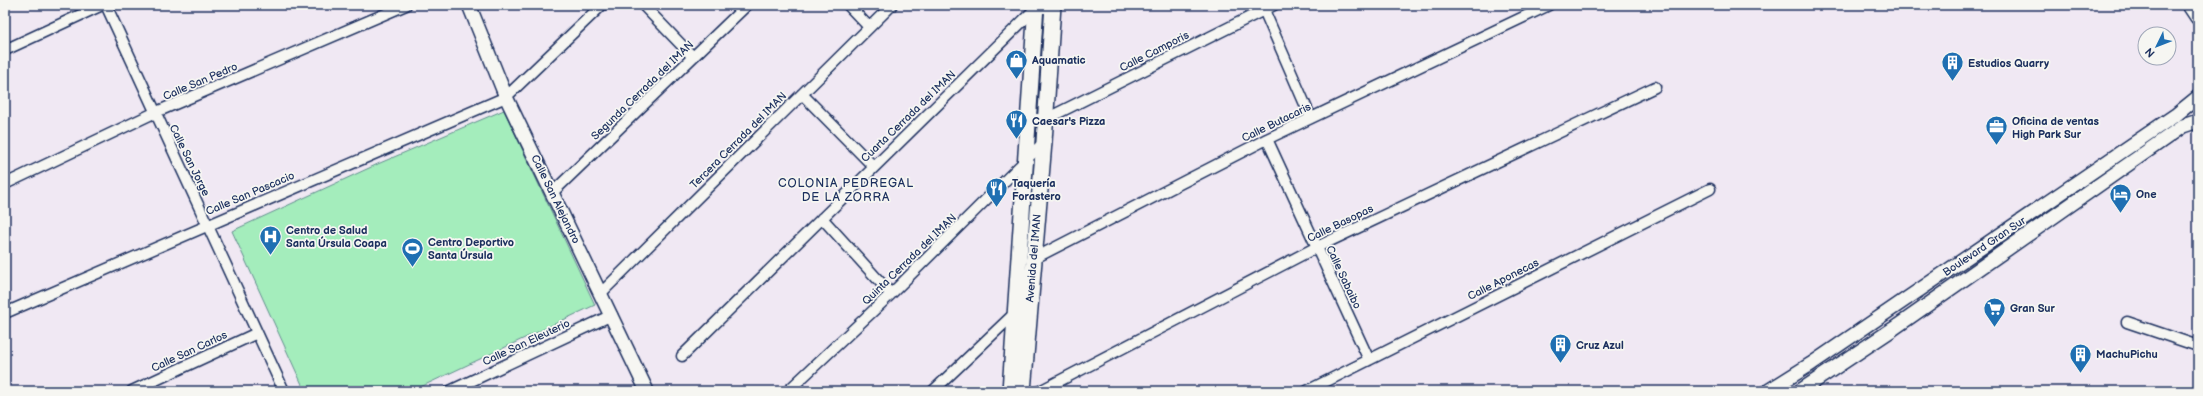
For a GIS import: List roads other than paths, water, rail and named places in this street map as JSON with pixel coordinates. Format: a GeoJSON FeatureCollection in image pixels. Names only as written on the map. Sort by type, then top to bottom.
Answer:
{"type":"FeatureCollection","features":[{"type":"Feature","properties":{"kind":"main road"},"geometry":{"type":"LineString","coordinates":[[2190,5],[2198,17]]}},
{"type":"Feature","properties":{"kind":"main road","name":"Avenida del IMAN"},"geometry":{"type":"LineString","coordinates":[[1023,391],[1021,314],[1017,267],[1036,7]]}},
{"type":"Feature","properties":{"kind":"main road","name":"Avenida del IMAN"},"geometry":{"type":"LineString","coordinates":[[1010,391],[1021,314],[1033,259],[1046,119],[1053,7]]}},
{"type":"Feature","properties":{"kind":"street"},"geometry":{"type":"LineString","coordinates":[[5,50],[102,5]]}},
{"type":"Feature","properties":{"kind":"street","name":"Calle San Jorge"},"geometry":{"type":"LineString","coordinates":[[106,5],[154,113],[284,391]]}},
{"type":"Feature","properties":{"kind":"street","name":"Calle San Pedro"},"geometry":{"type":"LineString","coordinates":[[5,184],[154,113],[406,5]]}},
{"type":"Feature","properties":{"kind":"street","name":"Calle San Alejandro"},"geometry":{"type":"LineString","coordinates":[[469,5],[506,97],[612,315],[647,391]]}},
{"type":"Feature","properties":{"kind":"street"},"geometry":{"type":"LineString","coordinates":[[506,97],[602,5]]}},
{"type":"Feature","properties":{"kind":"street"},"geometry":{"type":"LineString","coordinates":[[643,5],[693,57]]}},
{"type":"Feature","properties":{"kind":"street","name":"Segunda Cerrada del IMAN"},"geometry":{"type":"LineString","coordinates":[[553,192],[747,5]]}},
{"type":"Feature","properties":{"kind":"street"},"geometry":{"type":"LineString","coordinates":[[848,5],[869,27]]}},
{"type":"Feature","properties":{"kind":"street","name":"Tercera Cerrada del IMAN"},"geometry":{"type":"LineString","coordinates":[[601,293],[892,5]]}},
{"type":"Feature","properties":{"kind":"street","name":"Calle Camporis"},"geometry":{"type":"LineString","coordinates":[[1046,119],[1274,5]]}},
{"type":"Feature","properties":{"kind":"street","name":"Calle Butacaris"},"geometry":{"type":"LineString","coordinates":[[1017,267],[1267,139],[1549,5]]}},
{"type":"Feature","properties":{"kind":"street"},"geometry":{"type":"LineString","coordinates":[[1036,7],[1053,7]]}},
{"type":"Feature","properties":{"kind":"street","name":"Cuarta Cerrada del IMAN"},"geometry":{"type":"LineString","coordinates":[[682,356],[873,166],[1036,7]]}},
{"type":"Feature","properties":{"kind":"street"},"geometry":{"type":"LineString","coordinates":[[1264,10],[1311,118]]}},
{"type":"Feature","properties":{"kind":"street","name":"Calle Basopas"},"geometry":{"type":"LineString","coordinates":[[1040,391],[1317,247],[1655,87]]}},
{"type":"Feature","properties":{"kind":"street"},"geometry":{"type":"LineString","coordinates":[[802,94],[873,166]]}},
{"type":"Feature","properties":{"kind":"street","name":"Calle San Pascacio"},"geometry":{"type":"LineString","coordinates":[[5,313],[207,224],[506,97]]}},
{"type":"Feature","properties":{"kind":"street","name":"Boulevard Gran Sur"},"geometry":{"type":"LineString","coordinates":[[1768,391],[1811,364],[2177,114],[2198,97]]}},
{"type":"Feature","properties":{"kind":"street"},"geometry":{"type":"LineString","coordinates":[[1028,119],[1046,119]]}},
{"type":"Feature","properties":{"kind":"street","name":"Boulevard Gran Sur"},"geometry":{"type":"LineString","coordinates":[[1800,391],[1959,283],[2183,126],[2198,121]]}},
{"type":"Feature","properties":{"kind":"street","name":"Calle Sabaibo"},"geometry":{"type":"LineString","coordinates":[[1267,139],[1369,360]]}},
{"type":"Feature","properties":{"kind":"street","name":"Quinta Cerrada del IMAN"},"geometry":{"type":"LineString","coordinates":[[788,391],[891,294],[1044,142]]}},
{"type":"Feature","properties":{"kind":"street","name":"Calle Aponecas"},"geometry":{"type":"LineString","coordinates":[[1307,391],[1710,189]]}},
{"type":"Feature","properties":{"kind":"street"},"geometry":{"type":"LineString","coordinates":[[822,218],[891,294]]}},
{"type":"Feature","properties":{"kind":"street"},"geometry":{"type":"LineString","coordinates":[[1962,261],[1971,266],[1971,274]]}},
{"type":"Feature","properties":{"kind":"street"},"geometry":{"type":"LineString","coordinates":[[1950,269],[1951,278],[1959,283]]}},
{"type":"Feature","properties":{"kind":"street"},"geometry":{"type":"LineString","coordinates":[[933,391],[1021,314]]}},
{"type":"Feature","properties":{"kind":"street","name":"Calle San Eleuterio"},"geometry":{"type":"LineString","coordinates":[[450,391],[612,315]]}},
{"type":"Feature","properties":{"kind":"street"},"geometry":{"type":"LineString","coordinates":[[2127,322],[2198,346]]}},
{"type":"Feature","properties":{"kind":"street","name":"Calle San Carlos"},"geometry":{"type":"LineString","coordinates":[[132,391],[257,333]]}},
{"type":"Feature","properties":{"kind":"place","name":"Aquamatic"},"geometry":{"type":"Point","coordinates":[1017,80]}},
{"type":"Feature","properties":{"kind":"place","name":"Estudios Quarry"},"geometry":{"type":"Point","coordinates":[1953,82]}},
{"type":"Feature","properties":{"kind":"place","name":"Caesar's Pizza"},"geometry":{"type":"Point","coordinates":[1017,140]}},
{"type":"Feature","properties":{"kind":"place","name":"Oficina de ventas High Park Sur"},"geometry":{"type":"Point","coordinates":[1996,146]}},
{"type":"Feature","properties":{"kind":"place","name":"Taquería Forastero"},"geometry":{"type":"Point","coordinates":[997,208]}},
{"type":"Feature","properties":{"kind":"place","name":"One"},"geometry":{"type":"Point","coordinates":[2121,214]}},
{"type":"Feature","properties":{"kind":"place","name":"Centro de Salud Santa Úrsula Coapa"},"geometry":{"type":"Point","coordinates":[271,256]}},
{"type":"Feature","properties":{"kind":"place","name":"Centro Deportivo Santa Úrsula"},"geometry":{"type":"Point","coordinates":[413,268]}},
{"type":"Feature","properties":{"kind":"place","name":"Gran Sur"},"geometry":{"type":"Point","coordinates":[1994,328]}},
{"type":"Feature","properties":{"kind":"place","name":"Cruz Azul"},"geometry":{"type":"Point","coordinates":[1560,364]}},
{"type":"Feature","properties":{"kind":"place","name":"MachuPichu"},"geometry":{"type":"Point","coordinates":[2081,374]}},
{"type":"Feature","properties":{"kind":"district","name":"COLONIA PEDREGAL DE LA ZORRA"},"geometry":{"type":"Point","coordinates":[846,190]}}]}
